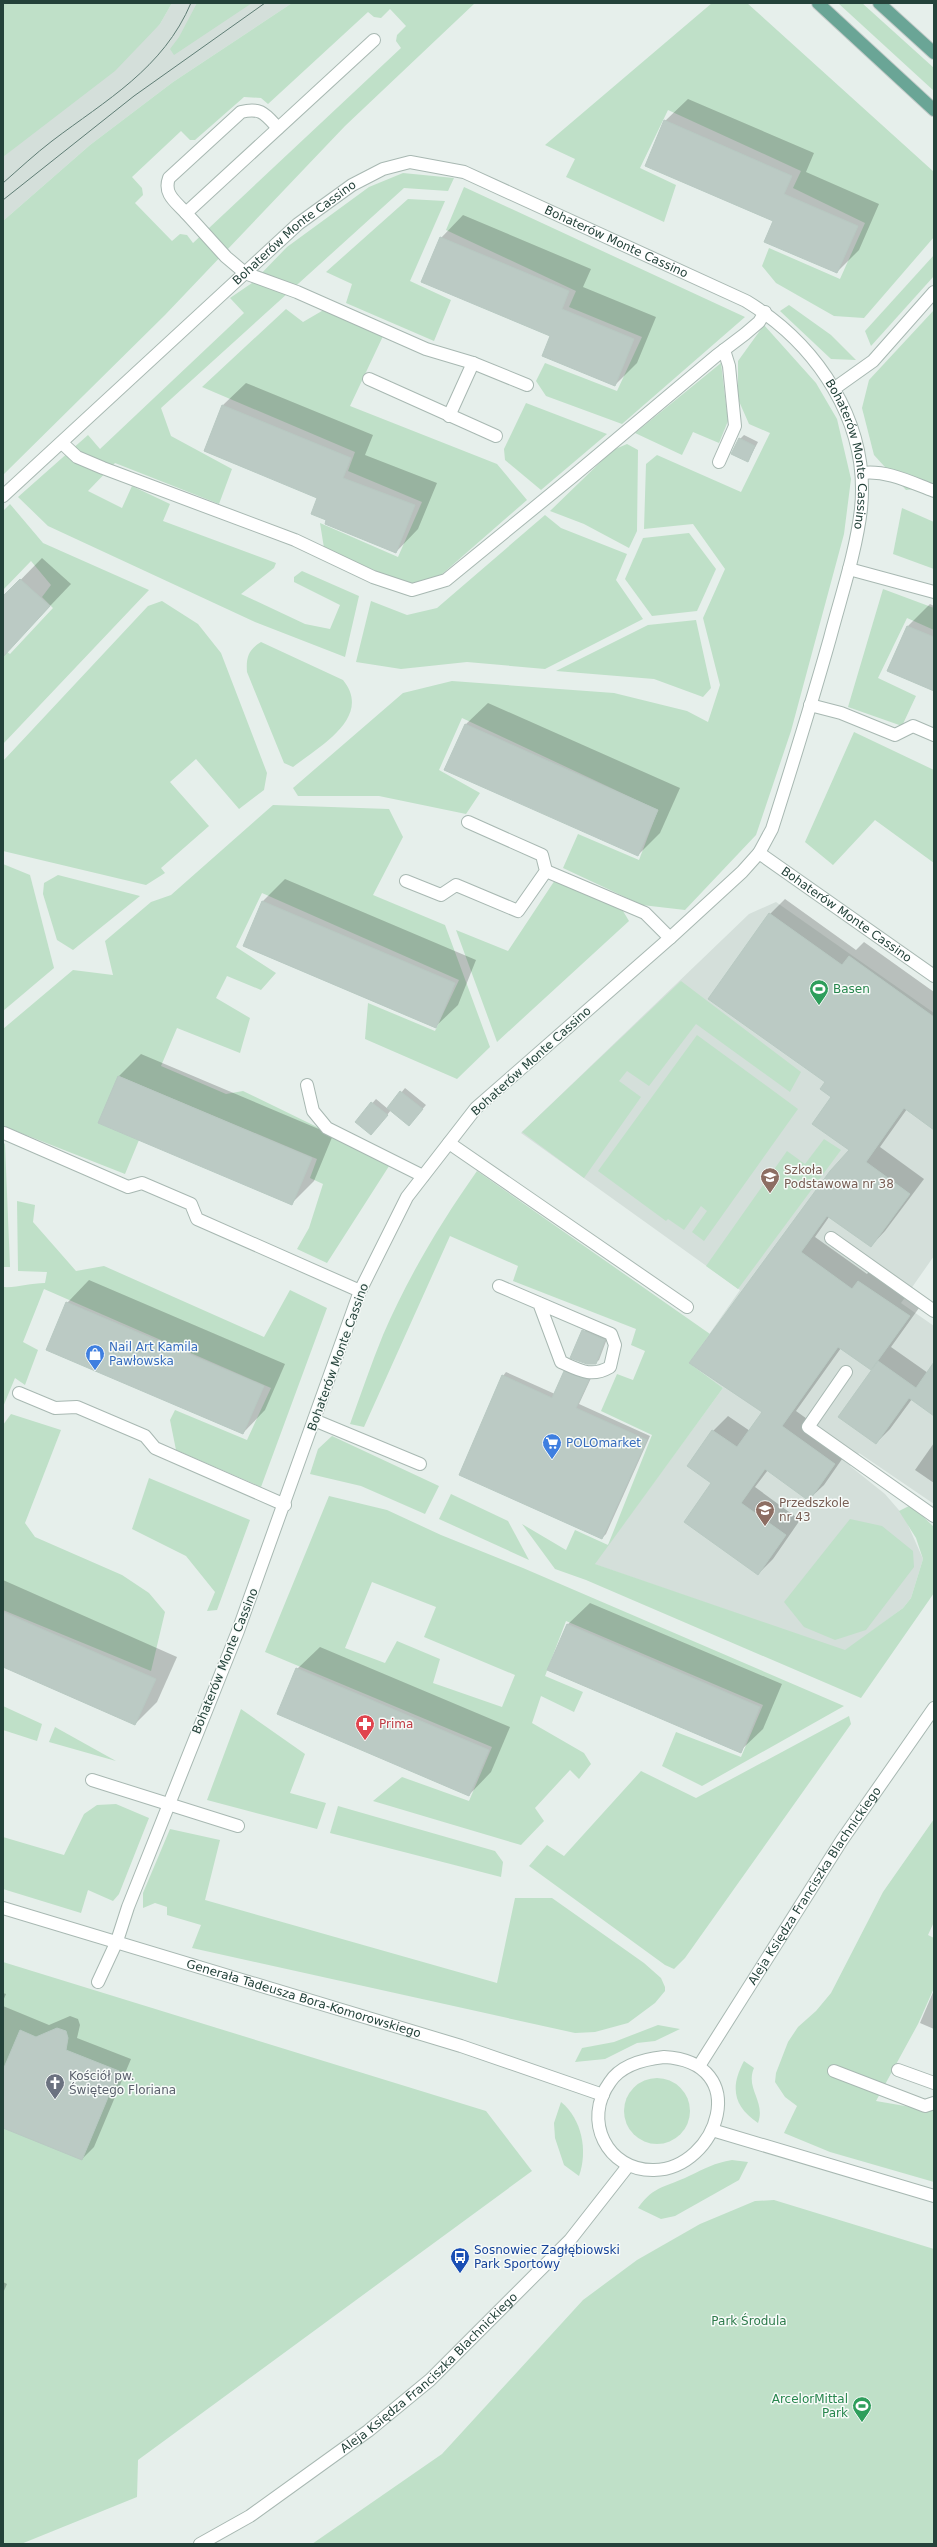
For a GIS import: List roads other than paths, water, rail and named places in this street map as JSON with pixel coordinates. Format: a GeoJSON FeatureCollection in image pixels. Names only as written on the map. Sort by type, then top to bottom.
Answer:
{"type":"FeatureCollection","features":[{"type":"Feature","properties":{"kind":"main road"},"geometry":{"type":"LineString","coordinates":[[818,3],[934,110]]}},
{"type":"Feature","properties":{"kind":"main road"},"geometry":{"type":"LineString","coordinates":[[879,3],[934,53]]}},
{"type":"Feature","properties":{"kind":"street"},"geometry":{"type":"LineString","coordinates":[[186,213],[374,40]]}},
{"type":"Feature","properties":{"kind":"street"},"geometry":{"type":"LineString","coordinates":[[278,128],[264,113],[254,109],[241,112],[169,178],[166,186],[168,194],[226,257],[245,273],[297,292],[426,349],[473,363],[526,385]]}},
{"type":"Feature","properties":{"kind":"street","name":"Bohaterów Monte Cassino"},"geometry":{"type":"LineString","coordinates":[[3,496],[298,224],[352,185],[383,169],[410,162],[443,166],[489,181],[746,301],[765,312],[797,340],[835,388],[849,420],[862,473],[861,509],[849,569],[810,705],[772,829],[759,853],[670,938],[476,1108],[407,1197],[360,1291],[285,1505],[170,1803],[128,1907],[117,1941],[98,1982]]}},
{"type":"Feature","properties":{"kind":"street"},"geometry":{"type":"LineString","coordinates":[[835,388],[873,360],[934,292]]}},
{"type":"Feature","properties":{"kind":"street"},"geometry":{"type":"LineString","coordinates":[[62,443],[77,457],[103,468],[295,540],[373,577],[412,590],[446,580],[755,326],[765,312]]}},
{"type":"Feature","properties":{"kind":"street"},"geometry":{"type":"LineString","coordinates":[[719,462],[735,426],[729,366],[724,350]]}},
{"type":"Feature","properties":{"kind":"street"},"geometry":{"type":"LineString","coordinates":[[449,416],[473,363]]}},
{"type":"Feature","properties":{"kind":"street"},"geometry":{"type":"LineString","coordinates":[[369,379],[496,436]]}},
{"type":"Feature","properties":{"kind":"street"},"geometry":{"type":"LineString","coordinates":[[862,473],[876,472],[900,478],[934,491]]}},
{"type":"Feature","properties":{"kind":"street"},"geometry":{"type":"LineString","coordinates":[[849,569],[934,592]]}},
{"type":"Feature","properties":{"kind":"street"},"geometry":{"type":"LineString","coordinates":[[810,705],[841,713],[895,735],[913,726],[934,735]]}},
{"type":"Feature","properties":{"kind":"street"},"geometry":{"type":"LineString","coordinates":[[406,881],[441,895],[456,885],[518,911],[546,871],[542,855],[468,822]]}},
{"type":"Feature","properties":{"kind":"street","name":"Bohaterów Monte Cassino"},"geometry":{"type":"LineString","coordinates":[[759,853],[934,976]]}},
{"type":"Feature","properties":{"kind":"street"},"geometry":{"type":"LineString","coordinates":[[546,871],[645,913],[670,938]]}},
{"type":"Feature","properties":{"kind":"street"},"geometry":{"type":"LineString","coordinates":[[307,1085],[313,1111],[327,1128],[423,1176]]}},
{"type":"Feature","properties":{"kind":"street"},"geometry":{"type":"LineString","coordinates":[[4,1133],[128,1187],[142,1183],[191,1204],[197,1219],[360,1291]]}},
{"type":"Feature","properties":{"kind":"street"},"geometry":{"type":"LineString","coordinates":[[449,1143],[687,1307]]}},
{"type":"Feature","properties":{"kind":"street"},"geometry":{"type":"LineString","coordinates":[[831,1238],[934,1311]]}},
{"type":"Feature","properties":{"kind":"street"},"geometry":{"type":"LineString","coordinates":[[498,1286],[539,1303],[611,1334],[615,1345],[610,1367],[600,1373],[589,1374],[561,1362],[539,1303]]}},
{"type":"Feature","properties":{"kind":"street"},"geometry":{"type":"LineString","coordinates":[[846,1372],[808,1427],[934,1516]]}},
{"type":"Feature","properties":{"kind":"street"},"geometry":{"type":"LineString","coordinates":[[19,1393],[55,1408],[77,1407],[144,1436],[155,1448],[285,1505]]}},
{"type":"Feature","properties":{"kind":"street"},"geometry":{"type":"LineString","coordinates":[[314,1420],[420,1464]]}},
{"type":"Feature","properties":{"kind":"street","name":"Aleja Księdza Franciszka Blachnickiego"},"geometry":{"type":"LineString","coordinates":[[699,2066],[842,1840],[934,1708]]}},
{"type":"Feature","properties":{"kind":"street"},"geometry":{"type":"LineString","coordinates":[[92,1780],[170,1803],[238,1826]]}},
{"type":"Feature","properties":{"kind":"street","name":"Generała Tadeusza Bora-Komorowskiego"},"geometry":{"type":"LineString","coordinates":[[3,1908],[117,1941],[461,2046],[603,2095]]}},
{"type":"Feature","properties":{"kind":"street"},"geometry":{"type":"LineString","coordinates":[[681,2058],[699,2066],[710,2075],[717,2088],[718,2103],[712,2130],[694,2154],[682,2163],[654,2170],[628,2166],[612,2153],[602,2140],[598,2112],[603,2095],[610,2081],[620,2072],[648,2059],[681,2058]]}},
{"type":"Feature","properties":{"kind":"street"},"geometry":{"type":"LineString","coordinates":[[898,2070],[934,2083]]}},
{"type":"Feature","properties":{"kind":"street"},"geometry":{"type":"LineString","coordinates":[[834,2071],[925,2106],[934,2103]]}},
{"type":"Feature","properties":{"kind":"street"},"geometry":{"type":"LineString","coordinates":[[712,2130],[934,2196]]}},
{"type":"Feature","properties":{"kind":"street","name":"Aleja Księdza Franciszka Blachnickiego"},"geometry":{"type":"LineString","coordinates":[[200,2544],[250,2516],[368,2431],[430,2380],[570,2240],[628,2166]]}},
{"type":"Feature","properties":{"kind":"tram line"},"geometry":{"type":"LineString","coordinates":[[3,183],[33,156],[112,97],[149,65],[165,47],[179,26],[191,3]]}},
{"type":"Feature","properties":{"kind":"tram line"},"geometry":{"type":"LineString","coordinates":[[3,200],[134,96],[265,3]]}},
{"type":"Feature","properties":{"kind":"place","name":"Basen"},"geometry":{"type":"Point","coordinates":[819,1006]}},
{"type":"Feature","properties":{"kind":"place","name":"Szkoła Podstawowa nr 38"},"geometry":{"type":"Point","coordinates":[770,1194]}},
{"type":"Feature","properties":{"kind":"place","name":"Nail Art Kamila Pawłowska"},"geometry":{"type":"Point","coordinates":[95,1371]}},
{"type":"Feature","properties":{"kind":"place","name":"POLOmarket"},"geometry":{"type":"Point","coordinates":[552,1460]}},
{"type":"Feature","properties":{"kind":"place","name":"Przedszkole nr 43"},"geometry":{"type":"Point","coordinates":[765,1527]}},
{"type":"Feature","properties":{"kind":"place","name":"Prima"},"geometry":{"type":"Point","coordinates":[365,1741]}},
{"type":"Feature","properties":{"kind":"place","name":"Kościół pw. Świętego Floriana"},"geometry":{"type":"Point","coordinates":[55,2100]}},
{"type":"Feature","properties":{"kind":"place","name":"Sosnowiec Zagłębiowski Park Sportowy"},"geometry":{"type":"Point","coordinates":[460,2274]}},
{"type":"Feature","properties":{"kind":"place","name":"ArcelorMittal Park"},"geometry":{"type":"Point","coordinates":[862,2423]}},
{"type":"Feature","properties":{"kind":"park label","name":"Park Środula"},"geometry":{"type":"Point","coordinates":[749,2321]}}]}
